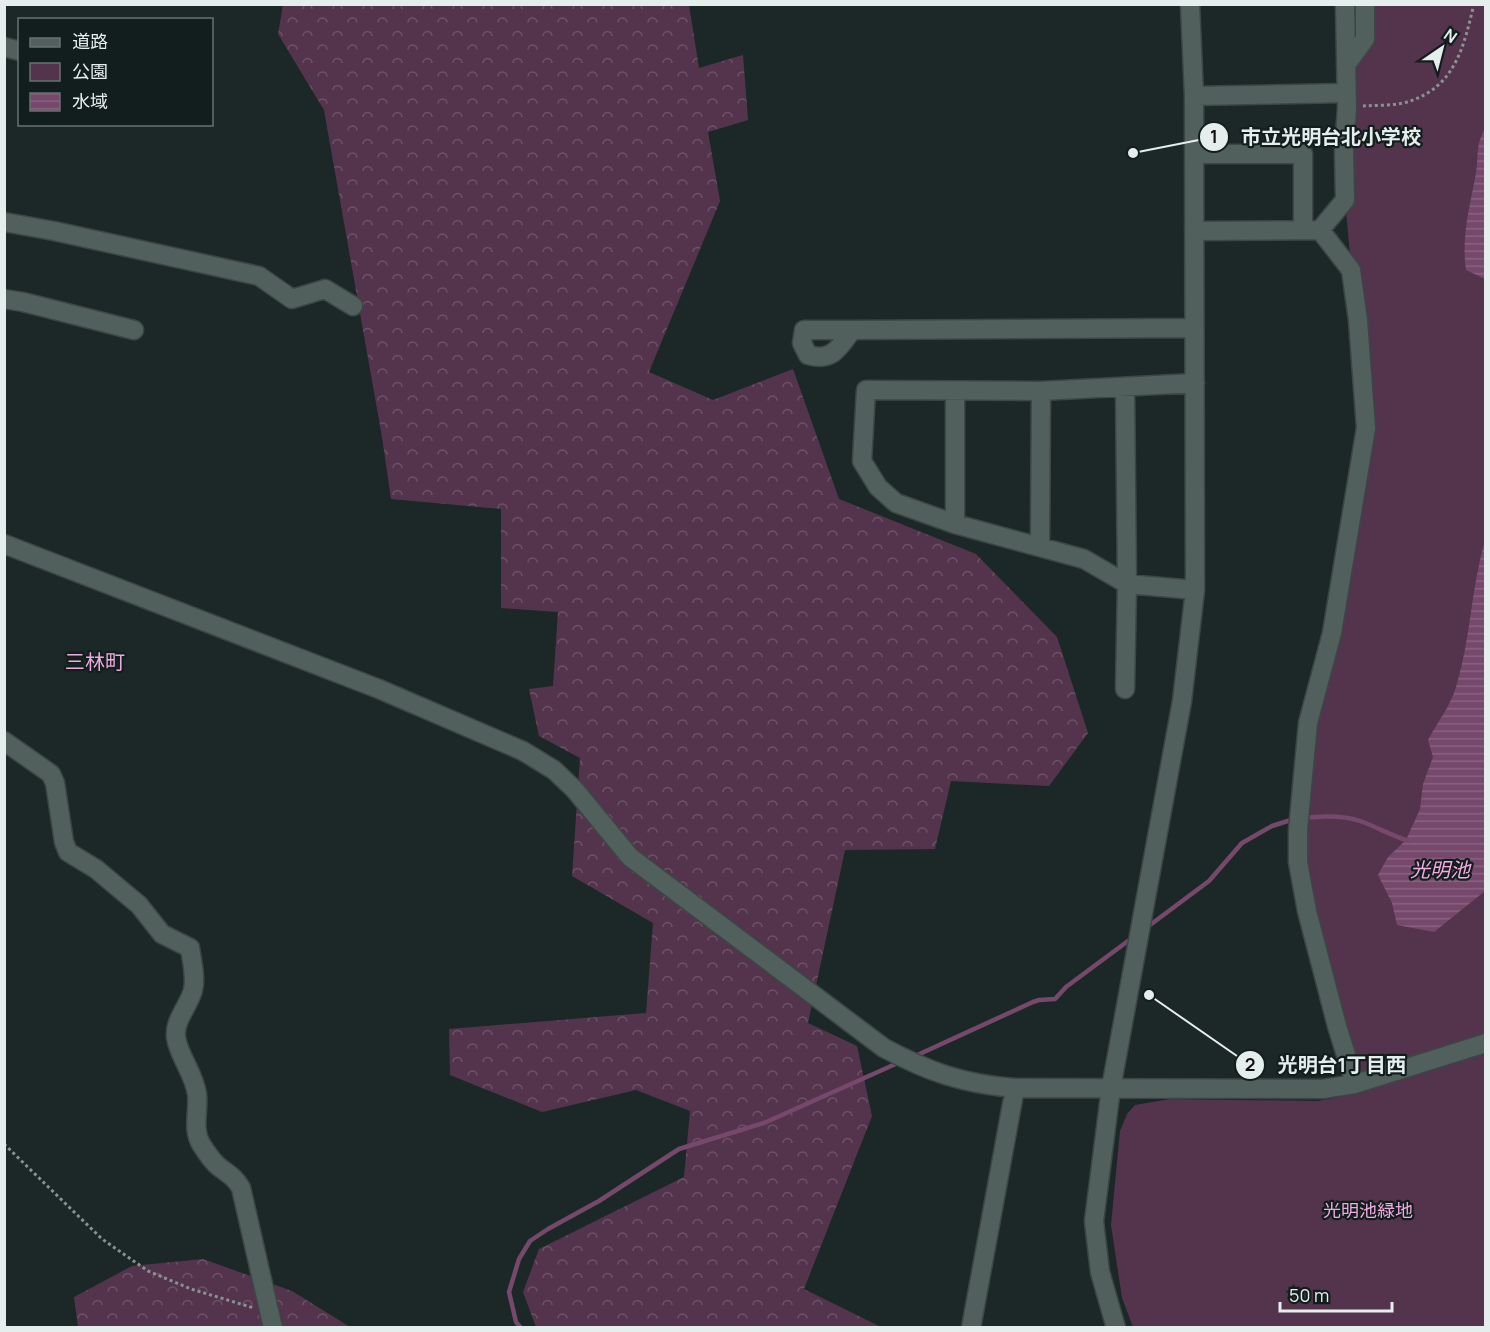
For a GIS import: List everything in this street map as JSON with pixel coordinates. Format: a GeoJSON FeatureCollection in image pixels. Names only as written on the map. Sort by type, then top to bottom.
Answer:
{"type":"FeatureCollection","features":[{"type":"Feature","properties":{"kind":"street"},"geometry":{"type":"LineString","coordinates":[[1116,1328],[1100,1272],[1094,1221],[1111,1088],[1182,700],[1195,590],[1194,96],[1190,4]]}},
{"type":"Feature","properties":{"kind":"street"},"geometry":{"type":"LineString","coordinates":[[1194,231],[1311,230],[1345,200],[1345,4]]}},
{"type":"Feature","properties":{"kind":"street"},"geometry":{"type":"LineString","coordinates":[[1346,65],[1365,39],[1365,4]]}},
{"type":"Feature","properties":{"kind":"street"},"geometry":{"type":"LineString","coordinates":[[1194,96],[1346,100]]}},
{"type":"Feature","properties":{"kind":"street"},"geometry":{"type":"LineString","coordinates":[[1194,154],[1304,154],[1311,230],[1351,270],[1358,320],[1366,428],[1332,633],[1308,723],[1302,778],[1298,862],[1307,911],[1337,1026],[1355,1084]]}},
{"type":"Feature","properties":{"kind":"street"},"geometry":{"type":"LineString","coordinates":[[4,222],[259,276],[292,299],[325,289],[353,306]]}},
{"type":"Feature","properties":{"kind":"street"},"geometry":{"type":"LineString","coordinates":[[4,299],[134,330]]}},
{"type":"Feature","properties":{"kind":"street"},"geometry":{"type":"LineString","coordinates":[[852,330],[1194,328]]}},
{"type":"Feature","properties":{"kind":"street"},"geometry":{"type":"LineString","coordinates":[[1195,383],[1041,391],[866,390],[862,461],[878,487],[896,503],[955,524],[1084,559],[1128,584],[1195,590]]}},
{"type":"Feature","properties":{"kind":"street"},"geometry":{"type":"LineString","coordinates":[[1125,387],[1128,584],[1125,689]]}},
{"type":"Feature","properties":{"kind":"street"},"geometry":{"type":"LineString","coordinates":[[955,391],[955,524]]}},
{"type":"Feature","properties":{"kind":"street"},"geometry":{"type":"LineString","coordinates":[[1040,546],[1041,391]]}},
{"type":"Feature","properties":{"kind":"street"},"geometry":{"type":"LineString","coordinates":[[4,544],[379,689],[523,751],[554,770],[575,790],[630,857],[884,1048],[918,1067],[946,1076],[1015,1088],[1323,1089],[1355,1084],[1485,1043]]}},
{"type":"Feature","properties":{"kind":"street"},"geometry":{"type":"LineString","coordinates":[[4,741],[51,774],[55,783],[64,842],[68,852],[96,868],[139,905],[162,933],[190,948],[194,976],[193,989],[177,1023],[176,1038],[193,1078],[197,1095],[196,1129],[199,1140],[218,1166],[236,1178],[241,1188],[271,1320]]}},
{"type":"Feature","properties":{"kind":"street"},"geometry":{"type":"LineString","coordinates":[[971,1328],[1015,1088]]}},
{"type":"Feature","properties":{"kind":"path"},"geometry":{"type":"LineString","coordinates":[[1346,100],[1410,101],[1435,87],[1450,72],[1462,51],[1474,4]]}},
{"type":"Feature","properties":{"kind":"path"},"geometry":{"type":"LineString","coordinates":[[4,1144],[102,1239],[148,1271],[271,1320]]}},
{"type":"Feature","properties":{"kind":"green space"},"geometry":{"type":"Polygon","coordinates":[[[283,5],[689,5],[699,68],[743,55],[748,120],[708,132],[720,201],[649,372],[713,400],[793,369],[839,499],[976,554],[1057,637],[1088,733],[1049,786],[951,781],[935,849],[845,850],[808,1023],[857,1046],[872,1116],[804,1289],[881,1327],[536,1327],[523,1292],[539,1249],[684,1177],[690,1111],[636,1090],[542,1112],[450,1075],[449,1029],[646,1013],[653,923],[572,876],[580,758],[539,736],[529,689],[553,686],[558,612],[501,608],[501,509],[391,499],[324,110],[278,34],[283,5]]]}},
{"type":"Feature","properties":{"kind":"green space","name":"光明池緑地"},"geometry":{"type":"Polygon","coordinates":[[[1345,5],[1485,5],[1485,1327],[1133,1327],[1122,1298],[1111,1225],[1120,1131],[1127,1114],[1135,1105],[1170,1099],[1318,1101],[1359,1093],[1337,1026],[1298,830],[1366,428],[1345,200],[1345,5]]]}},
{"type":"Feature","properties":{"kind":"green space"},"geometry":{"type":"Polygon","coordinates":[[[203,1259],[292,1291],[350,1327],[78,1327],[74,1297],[132,1266],[203,1259]]]}},
{"type":"Feature","properties":{"kind":"water"},"geometry":{"type":"Polygon","coordinates":[[[1485,129],[1485,279],[1466,270],[1465,246],[1479,146],[1485,129]]]}},
{"type":"Feature","properties":{"kind":"water","name":"光明池"},"geometry":{"type":"Polygon","coordinates":[[[1485,541],[1485,891],[1434,932],[1397,925],[1392,903],[1378,875],[1388,857],[1406,840],[1420,809],[1423,784],[1433,757],[1428,740],[1454,694],[1465,650],[1485,541]]]}},
{"type":"Feature","properties":{"kind":"waterway"},"geometry":{"type":"LineString","coordinates":[[1302,818],[1331,816],[1353,819],[1409,841]]}},
{"type":"Feature","properties":{"kind":"waterway"},"geometry":{"type":"LineString","coordinates":[[1146,928],[1209,881],[1242,843],[1272,826],[1294,819]]}},
{"type":"Feature","properties":{"kind":"waterway"},"geometry":{"type":"LineString","coordinates":[[913,1057],[1033,1002],[1055,999],[1066,987],[1132,938]]}},
{"type":"Feature","properties":{"kind":"waterway"},"geometry":{"type":"LineString","coordinates":[[521,1328],[516,1322],[509,1292],[519,1259],[530,1241],[599,1201],[679,1149],[764,1123],[900,1062]]}},
{"type":"Feature","properties":{"kind":"place","name":"市立光明台北小学校"},"geometry":{"type":"Point","coordinates":[1133,153]}},
{"type":"Feature","properties":{"kind":"place","name":"光明台1丁目西"},"geometry":{"type":"Point","coordinates":[1149,995]}},
{"type":"Feature","properties":{"kind":"district","name":"三林町"},"geometry":{"type":"Point","coordinates":[95,662]}}]}
